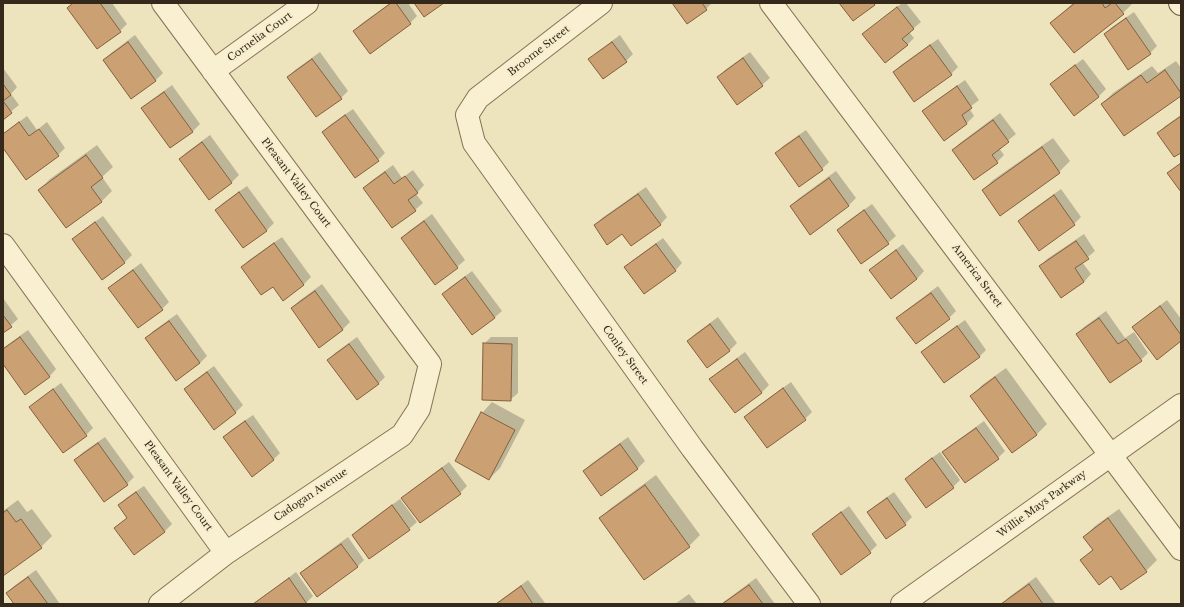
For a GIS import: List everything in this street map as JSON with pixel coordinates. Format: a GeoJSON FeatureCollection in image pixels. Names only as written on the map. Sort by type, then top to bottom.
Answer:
{"type":"FeatureCollection","features":[{"type":"Feature","properties":{"kind":"street","name":"Pleasant Valley Court"},"geometry":{"type":"LineString","coordinates":[[163,3],[430,364]]}},
{"type":"Feature","properties":{"kind":"street","name":"Cornelia Court"},"geometry":{"type":"LineString","coordinates":[[214,71],[307,3]]}},
{"type":"Feature","properties":{"kind":"street","name":"Broome Street"},"geometry":{"type":"LineString","coordinates":[[478,98],[601,3]]}},
{"type":"Feature","properties":{"kind":"street","name":"America Street"},"geometry":{"type":"LineString","coordinates":[[771,3],[1181,549]]}},
{"type":"Feature","properties":{"kind":"street","name":"Conley Street"},"geometry":{"type":"LineString","coordinates":[[478,98],[467,115],[474,144],[692,448],[809,604]]}},
{"type":"Feature","properties":{"kind":"street","name":"Pleasant Valley Court"},"geometry":{"type":"LineString","coordinates":[[3,246],[226,553]]}},
{"type":"Feature","properties":{"kind":"street","name":"Cadogan Avenue"},"geometry":{"type":"LineString","coordinates":[[160,604],[226,553],[402,435],[419,409],[430,364]]}},
{"type":"Feature","properties":{"kind":"street","name":"Willie Mays Parkway"},"geometry":{"type":"LineString","coordinates":[[902,604],[1181,405]]}},
{"type":"Feature","properties":{"kind":"building"},"geometry":{"type":"Polygon","coordinates":[[[73,3],[100,3],[121,32],[97,49],[67,8],[73,3]]]}},
{"type":"Feature","properties":{"kind":"building"},"geometry":{"type":"Polygon","coordinates":[[[391,3],[396,3],[411,24],[370,54],[353,31],[391,3]]]}},
{"type":"Feature","properties":{"kind":"building"},"geometry":{"type":"Polygon","coordinates":[[[414,3],[444,3],[424,17],[414,3]]]}},
{"type":"Feature","properties":{"kind":"building"},"geometry":{"type":"Polygon","coordinates":[[[672,3],[702,3],[707,10],[687,24],[672,3]]]}},
{"type":"Feature","properties":{"kind":"building"},"geometry":{"type":"Polygon","coordinates":[[[839,3],[874,3],[875,5],[853,21],[839,3]]]}},
{"type":"Feature","properties":{"kind":"building"},"geometry":{"type":"Polygon","coordinates":[[[1075,3],[1102,3],[1105,8],[1112,3],[1115,3],[1124,14],[1074,53],[1050,23],[1075,3]]]}},
{"type":"Feature","properties":{"kind":"building"},"geometry":{"type":"Polygon","coordinates":[[[897,7],[914,29],[902,39],[908,45],[885,63],[862,34],[897,7]]]}},
{"type":"Feature","properties":{"kind":"building"},"geometry":{"type":"Polygon","coordinates":[[[1126,18],[1151,54],[1128,70],[1104,34],[1126,18]]]}},
{"type":"Feature","properties":{"kind":"building"},"geometry":{"type":"Polygon","coordinates":[[[128,42],[156,81],[131,99],[103,60],[128,42]]]}},
{"type":"Feature","properties":{"kind":"building"},"geometry":{"type":"Polygon","coordinates":[[[612,42],[627,62],[603,79],[588,59],[612,42]]]}},
{"type":"Feature","properties":{"kind":"building"},"geometry":{"type":"Polygon","coordinates":[[[930,45],[952,75],[914,102],[893,72],[930,45]]]}},
{"type":"Feature","properties":{"kind":"building"},"geometry":{"type":"Polygon","coordinates":[[[743,58],[763,86],[737,105],[717,77],[743,58]]]}},
{"type":"Feature","properties":{"kind":"building"},"geometry":{"type":"Polygon","coordinates":[[[312,59],[342,99],[316,117],[287,77],[312,59]]]}},
{"type":"Feature","properties":{"kind":"building"},"geometry":{"type":"Polygon","coordinates":[[[1075,65],[1099,97],[1074,116],[1050,84],[1075,65]]]}},
{"type":"Feature","properties":{"kind":"building"},"geometry":{"type":"Polygon","coordinates":[[[1165,70],[1181,93],[1181,96],[1124,136],[1101,104],[1141,75],[1147,83],[1165,70]]]}},
{"type":"Feature","properties":{"kind":"building"},"geometry":{"type":"Polygon","coordinates":[[[3,84],[11,95],[3,101],[3,84]]]}},
{"type":"Feature","properties":{"kind":"building"},"geometry":{"type":"Polygon","coordinates":[[[957,86],[972,108],[962,115],[967,124],[944,141],[922,111],[957,86]]]}},
{"type":"Feature","properties":{"kind":"building"},"geometry":{"type":"Polygon","coordinates":[[[164,92],[193,132],[170,148],[141,108],[164,92]]]}},
{"type":"Feature","properties":{"kind":"building"},"geometry":{"type":"Polygon","coordinates":[[[3,101],[12,113],[3,120],[3,101]]]}},
{"type":"Feature","properties":{"kind":"building"},"geometry":{"type":"Polygon","coordinates":[[[345,115],[379,161],[355,178],[322,132],[345,115]]]}},
{"type":"Feature","properties":{"kind":"building"},"geometry":{"type":"Polygon","coordinates":[[[1181,116],[1181,153],[1174,157],[1157,133],[1181,116]]]}},
{"type":"Feature","properties":{"kind":"building"},"geometry":{"type":"Polygon","coordinates":[[[993,120],[1009,142],[992,155],[998,163],[974,180],[952,150],[993,120]]]}},
{"type":"Feature","properties":{"kind":"building"},"geometry":{"type":"Polygon","coordinates":[[[19,122],[29,136],[39,129],[59,156],[26,180],[3,148],[3,134],[19,122]]]}},
{"type":"Feature","properties":{"kind":"building"},"geometry":{"type":"Polygon","coordinates":[[[799,136],[823,170],[799,187],[775,153],[799,136]]]}},
{"type":"Feature","properties":{"kind":"building"},"geometry":{"type":"Polygon","coordinates":[[[202,142],[232,183],[209,200],[179,159],[202,142]]]}},
{"type":"Feature","properties":{"kind":"building"},"geometry":{"type":"Polygon","coordinates":[[[1042,147],[1060,173],[1000,216],[982,190],[1042,147]]]}},
{"type":"Feature","properties":{"kind":"building"},"geometry":{"type":"Polygon","coordinates":[[[86,155],[103,178],[91,187],[102,202],[66,228],[38,190],[86,155]]]}},
{"type":"Feature","properties":{"kind":"building"},"geometry":{"type":"Polygon","coordinates":[[[1181,163],[1181,192],[1167,173],[1181,163]]]}},
{"type":"Feature","properties":{"kind":"building"},"geometry":{"type":"Polygon","coordinates":[[[385,172],[394,184],[405,176],[418,193],[408,200],[416,211],[392,228],[363,188],[385,172]]]}},
{"type":"Feature","properties":{"kind":"building"},"geometry":{"type":"Polygon","coordinates":[[[829,178],[849,206],[810,235],[790,206],[829,178]]]}},
{"type":"Feature","properties":{"kind":"building"},"geometry":{"type":"Polygon","coordinates":[[[239,192],[267,231],[243,248],[215,210],[239,192]]]}},
{"type":"Feature","properties":{"kind":"building"},"geometry":{"type":"Polygon","coordinates":[[[638,194],[661,225],[631,246],[622,234],[607,245],[594,225],[638,194]]]}},
{"type":"Feature","properties":{"kind":"building"},"geometry":{"type":"Polygon","coordinates":[[[1054,195],[1075,225],[1039,251],[1018,221],[1054,195]]]}},
{"type":"Feature","properties":{"kind":"building"},"geometry":{"type":"Polygon","coordinates":[[[864,210],[889,244],[861,264],[837,230],[864,210]]]}},
{"type":"Feature","properties":{"kind":"building"},"geometry":{"type":"Polygon","coordinates":[[[424,221],[458,268],[435,285],[401,238],[424,221]]]}},
{"type":"Feature","properties":{"kind":"building"},"geometry":{"type":"Polygon","coordinates":[[[95,222],[125,263],[102,280],[72,239],[95,222]]]}},
{"type":"Feature","properties":{"kind":"building"},"geometry":{"type":"Polygon","coordinates":[[[1076,241],[1089,259],[1075,268],[1084,282],[1061,298],[1039,266],[1076,241]]]}},
{"type":"Feature","properties":{"kind":"building"},"geometry":{"type":"Polygon","coordinates":[[[274,243],[304,285],[283,301],[273,287],[261,295],[241,267],[274,243]]]}},
{"type":"Feature","properties":{"kind":"building"},"geometry":{"type":"Polygon","coordinates":[[[656,244],[676,271],[644,294],[624,267],[656,244]]]}},
{"type":"Feature","properties":{"kind":"building"},"geometry":{"type":"Polygon","coordinates":[[[896,250],[917,279],[891,299],[869,270],[896,250]]]}},
{"type":"Feature","properties":{"kind":"building"},"geometry":{"type":"Polygon","coordinates":[[[133,270],[163,310],[138,328],[108,288],[133,270]]]}},
{"type":"Feature","properties":{"kind":"building"},"geometry":{"type":"Polygon","coordinates":[[[465,277],[495,318],[472,335],[442,294],[465,277]]]}},
{"type":"Feature","properties":{"kind":"building"},"geometry":{"type":"Polygon","coordinates":[[[315,291],[343,330],[319,348],[291,308],[315,291]]]}},
{"type":"Feature","properties":{"kind":"building"},"geometry":{"type":"Polygon","coordinates":[[[931,293],[950,319],[916,344],[896,318],[931,293]]]}},
{"type":"Feature","properties":{"kind":"building"},"geometry":{"type":"Polygon","coordinates":[[[1160,306],[1181,335],[1181,341],[1157,360],[1132,327],[1160,306]]]}},
{"type":"Feature","properties":{"kind":"building"},"geometry":{"type":"Polygon","coordinates":[[[3,315],[12,327],[3,333],[3,315]]]}},
{"type":"Feature","properties":{"kind":"building"},"geometry":{"type":"Polygon","coordinates":[[[1099,318],[1118,344],[1126,339],[1142,361],[1110,383],[1076,334],[1099,318]]]}},
{"type":"Feature","properties":{"kind":"building"},"geometry":{"type":"Polygon","coordinates":[[[169,321],[200,363],[176,381],[145,338],[169,321]]]}},
{"type":"Feature","properties":{"kind":"building"},"geometry":{"type":"Polygon","coordinates":[[[710,324],[730,351],[707,368],[687,341],[710,324]]]}},
{"type":"Feature","properties":{"kind":"building"},"geometry":{"type":"Polygon","coordinates":[[[957,326],[980,357],[944,383],[921,352],[957,326]]]}},
{"type":"Feature","properties":{"kind":"building"},"geometry":{"type":"Polygon","coordinates":[[[20,337],[50,377],[25,395],[3,364],[3,349],[20,337]]]}},
{"type":"Feature","properties":{"kind":"building"},"geometry":{"type":"Polygon","coordinates":[[[483,343],[512,344],[511,401],[482,400],[483,343]]]}},
{"type":"Feature","properties":{"kind":"building"},"geometry":{"type":"Polygon","coordinates":[[[349,344],[379,384],[357,400],[327,360],[349,344]]]}},
{"type":"Feature","properties":{"kind":"building"},"geometry":{"type":"Polygon","coordinates":[[[737,359],[762,393],[735,413],[709,379],[737,359]]]}},
{"type":"Feature","properties":{"kind":"building"},"geometry":{"type":"Polygon","coordinates":[[[207,372],[236,413],[214,430],[184,389],[207,372]]]}},
{"type":"Feature","properties":{"kind":"building"},"geometry":{"type":"Polygon","coordinates":[[[995,377],[1037,435],[1012,453],[970,396],[995,377]]]}},
{"type":"Feature","properties":{"kind":"building"},"geometry":{"type":"Polygon","coordinates":[[[783,388],[806,420],[767,448],[744,417],[783,388]]]}},
{"type":"Feature","properties":{"kind":"building"},"geometry":{"type":"Polygon","coordinates":[[[53,389],[87,436],[63,453],[29,407],[53,389]]]}},
{"type":"Feature","properties":{"kind":"building"},"geometry":{"type":"Polygon","coordinates":[[[481,412],[515,430],[489,480],[455,461],[481,412]]]}},
{"type":"Feature","properties":{"kind":"building"},"geometry":{"type":"Polygon","coordinates":[[[245,421],[274,460],[252,477],[223,437],[245,421]]]}},
{"type":"Feature","properties":{"kind":"building"},"geometry":{"type":"Polygon","coordinates":[[[976,428],[999,459],[965,483],[942,452],[976,428]]]}},
{"type":"Feature","properties":{"kind":"building"},"geometry":{"type":"Polygon","coordinates":[[[98,443],[128,485],[104,502],[74,460],[98,443]]]}},
{"type":"Feature","properties":{"kind":"building"},"geometry":{"type":"Polygon","coordinates":[[[620,444],[638,469],[601,496],[583,471],[620,444]]]}},
{"type":"Feature","properties":{"kind":"building"},"geometry":{"type":"Polygon","coordinates":[[[932,458],[954,488],[926,508],[905,479],[932,458]]]}},
{"type":"Feature","properties":{"kind":"building"},"geometry":{"type":"Polygon","coordinates":[[[442,468],[461,494],[420,523],[401,498],[442,468]]]}},
{"type":"Feature","properties":{"kind":"building"},"geometry":{"type":"Polygon","coordinates":[[[645,485],[690,547],[644,580],[599,518],[645,485]]]}},
{"type":"Feature","properties":{"kind":"building"},"geometry":{"type":"Polygon","coordinates":[[[136,492],[165,532],[134,555],[114,528],[127,518],[118,505],[136,492]]]}},
{"type":"Feature","properties":{"kind":"building"},"geometry":{"type":"Polygon","coordinates":[[[887,498],[906,525],[886,539],[867,512],[887,498]]]}},
{"type":"Feature","properties":{"kind":"building"},"geometry":{"type":"Polygon","coordinates":[[[392,505],[410,530],[369,559],[352,535],[392,505]]]}},
{"type":"Feature","properties":{"kind":"building"},"geometry":{"type":"Polygon","coordinates":[[[7,510],[16,522],[21,519],[42,548],[3,576],[3,513],[7,510]]]}},
{"type":"Feature","properties":{"kind":"building"},"geometry":{"type":"Polygon","coordinates":[[[841,512],[871,553],[841,575],[812,534],[841,512]]]}},
{"type":"Feature","properties":{"kind":"building"},"geometry":{"type":"Polygon","coordinates":[[[1108,518],[1147,572],[1121,590],[1111,576],[1099,585],[1080,560],[1093,550],[1083,537],[1108,518]]]}},
{"type":"Feature","properties":{"kind":"building"},"geometry":{"type":"Polygon","coordinates":[[[341,544],[358,567],[317,597],[300,573],[341,544]]]}},
{"type":"Feature","properties":{"kind":"building"},"geometry":{"type":"Polygon","coordinates":[[[28,577],[48,604],[14,604],[6,593],[28,577]]]}},
{"type":"Feature","properties":{"kind":"building"},"geometry":{"type":"Polygon","coordinates":[[[289,578],[307,604],[253,604],[289,578]]]}},
{"type":"Feature","properties":{"kind":"building"},"geometry":{"type":"Polygon","coordinates":[[[1029,584],[1043,604],[1001,604],[1029,584]]]}},
{"type":"Feature","properties":{"kind":"building"},"geometry":{"type":"Polygon","coordinates":[[[749,585],[763,604],[722,604],[749,585]]]}},
{"type":"Feature","properties":{"kind":"building"},"geometry":{"type":"Polygon","coordinates":[[[521,586],[533,604],[496,604],[521,586]]]}}]}
